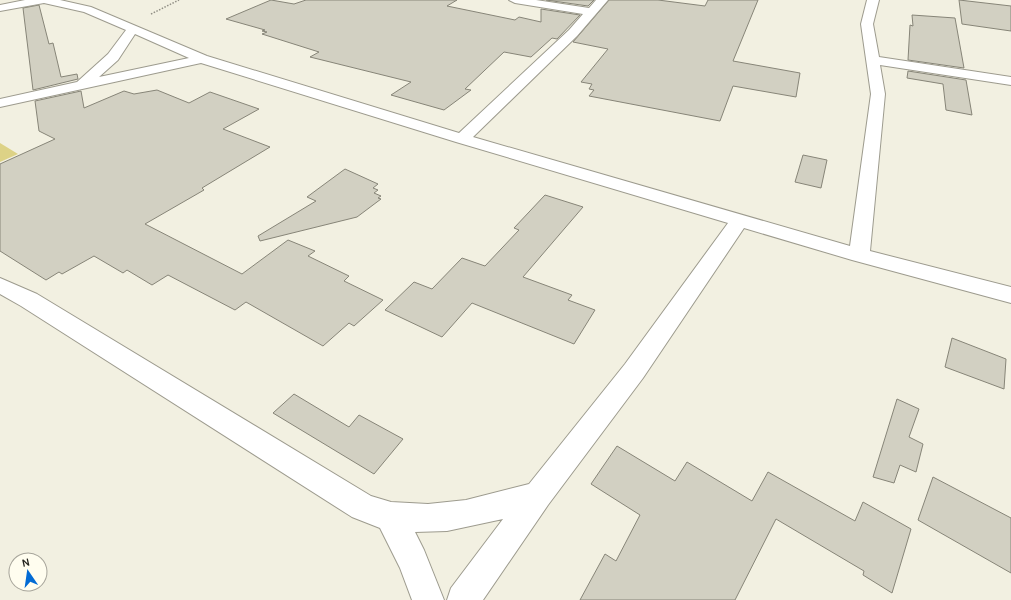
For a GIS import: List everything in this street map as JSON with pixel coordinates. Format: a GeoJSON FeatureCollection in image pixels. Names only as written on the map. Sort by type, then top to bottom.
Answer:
{"type":"FeatureCollection","features":[{"type":"Feature","properties":{"kind":"street"},"geometry":{"type":"LineString","coordinates":[[0,1],[12,0]]}},
{"type":"Feature","properties":{"kind":"street"},"geometry":{"type":"LineString","coordinates":[[0,8],[49,0],[87,9],[202,59],[462,139],[739,221],[859,255],[1011,295]]}},
{"type":"Feature","properties":{"kind":"street"},"geometry":{"type":"LineString","coordinates":[[515,0],[591,12]]}},
{"type":"Feature","properties":{"kind":"street"},"geometry":{"type":"LineString","coordinates":[[462,139],[573,33],[602,0]]}},
{"type":"Feature","properties":{"kind":"street"},"geometry":{"type":"LineString","coordinates":[[859,255],[878,94],[867,24],[876,1]]}},
{"type":"Feature","properties":{"kind":"street"},"geometry":{"type":"LineString","coordinates":[[81,86],[113,57],[133,29]]}},
{"type":"Feature","properties":{"kind":"street"},"geometry":{"type":"LineString","coordinates":[[0,103],[202,59]]}},
{"type":"Feature","properties":{"kind":"street"},"geometry":{"type":"LineString","coordinates":[[873,60],[1011,81]]}},
{"type":"Feature","properties":{"kind":"street"},"geometry":{"type":"LineString","coordinates":[[463,600],[538,495],[634,371],[739,221]]}},
{"type":"Feature","properties":{"kind":"street"},"geometry":{"type":"LineString","coordinates":[[0,285],[30,300],[339,495],[362,507],[390,516],[444,518],[488,510],[538,495]]}},
{"type":"Feature","properties":{"kind":"street"},"geometry":{"type":"LineString","coordinates":[[390,516],[413,561],[428,600]]}},
{"type":"Feature","properties":{"kind":"shaded area"},"geometry":{"type":"Polygon","coordinates":[[[0,143],[18,154],[0,162],[0,143]]]}},
{"type":"Feature","properties":{"kind":"building"},"geometry":{"type":"Polygon","coordinates":[[[271,0],[294,4],[306,0],[457,0],[447,6],[515,20],[519,17],[541,22],[541,9],[580,15],[557,39],[552,38],[531,57],[504,52],[465,89],[471,90],[444,110],[391,95],[411,82],[310,57],[319,52],[262,34],[267,32],[262,31],[265,30],[226,19],[271,0]]]}},
{"type":"Feature","properties":{"kind":"building"},"geometry":{"type":"Polygon","coordinates":[[[546,0],[594,0],[588,6],[546,0]]]}},
{"type":"Feature","properties":{"kind":"building"},"geometry":{"type":"Polygon","coordinates":[[[609,0],[658,0],[705,6],[708,0],[758,0],[733,61],[800,73],[796,97],[733,86],[720,121],[589,96],[594,90],[589,89],[592,84],[581,82],[608,49],[573,42],[609,0]]]}},
{"type":"Feature","properties":{"kind":"building"},"geometry":{"type":"Polygon","coordinates":[[[959,0],[1011,6],[1011,31],[962,24],[959,0]]]}},
{"type":"Feature","properties":{"kind":"building"},"geometry":{"type":"Polygon","coordinates":[[[39,5],[49,44],[53,43],[61,77],[77,74],[78,79],[33,90],[23,8],[39,5]]]}},
{"type":"Feature","properties":{"kind":"building"},"geometry":{"type":"Polygon","coordinates":[[[912,15],[955,18],[964,68],[908,60],[910,25],[913,26],[912,15]]]}},
{"type":"Feature","properties":{"kind":"building"},"geometry":{"type":"Polygon","coordinates":[[[908,71],[966,80],[972,115],[946,110],[943,84],[907,78],[908,71]]]}},
{"type":"Feature","properties":{"kind":"building"},"geometry":{"type":"Polygon","coordinates":[[[157,90],[189,103],[210,92],[259,109],[223,129],[270,147],[202,188],[204,190],[145,224],[242,274],[288,240],[315,251],[308,256],[349,276],[344,281],[383,300],[354,326],[349,323],[323,346],[246,302],[235,310],[168,275],[152,285],[127,270],[123,273],[94,256],[62,274],[59,272],[46,280],[0,251],[0,164],[55,139],[39,131],[35,101],[81,91],[84,108],[124,91],[134,94],[157,90]]]}},
{"type":"Feature","properties":{"kind":"building"},"geometry":{"type":"Polygon","coordinates":[[[803,155],[827,160],[821,188],[795,182],[803,155]]]}},
{"type":"Feature","properties":{"kind":"building"},"geometry":{"type":"Polygon","coordinates":[[[345,169],[378,184],[373,188],[378,190],[374,193],[381,196],[378,198],[381,199],[357,217],[260,241],[258,236],[316,201],[307,197],[345,169]]]}},
{"type":"Feature","properties":{"kind":"building"},"geometry":{"type":"Polygon","coordinates":[[[545,195],[583,207],[523,277],[572,295],[568,300],[595,310],[574,344],[472,303],[442,337],[385,310],[414,282],[432,289],[462,258],[485,266],[519,230],[514,228],[545,195]]]}},
{"type":"Feature","properties":{"kind":"building"},"geometry":{"type":"Polygon","coordinates":[[[952,338],[1006,359],[1004,389],[945,367],[952,338]]]}},
{"type":"Feature","properties":{"kind":"building"},"geometry":{"type":"Polygon","coordinates":[[[294,394],[349,427],[359,415],[403,439],[374,474],[273,413],[294,394]]]}},
{"type":"Feature","properties":{"kind":"building"},"geometry":{"type":"Polygon","coordinates":[[[897,399],[919,409],[909,437],[923,444],[916,472],[900,465],[894,483],[873,477],[897,399]]]}},
{"type":"Feature","properties":{"kind":"building"},"geometry":{"type":"Polygon","coordinates":[[[617,446],[675,481],[687,462],[752,501],[768,472],[855,521],[863,502],[911,529],[892,593],[863,575],[864,571],[776,519],[735,600],[580,600],[605,554],[616,561],[640,515],[591,484],[617,446]]]}},
{"type":"Feature","properties":{"kind":"building"},"geometry":{"type":"Polygon","coordinates":[[[933,477],[1011,518],[1011,573],[918,520],[933,477]]]}}]}
